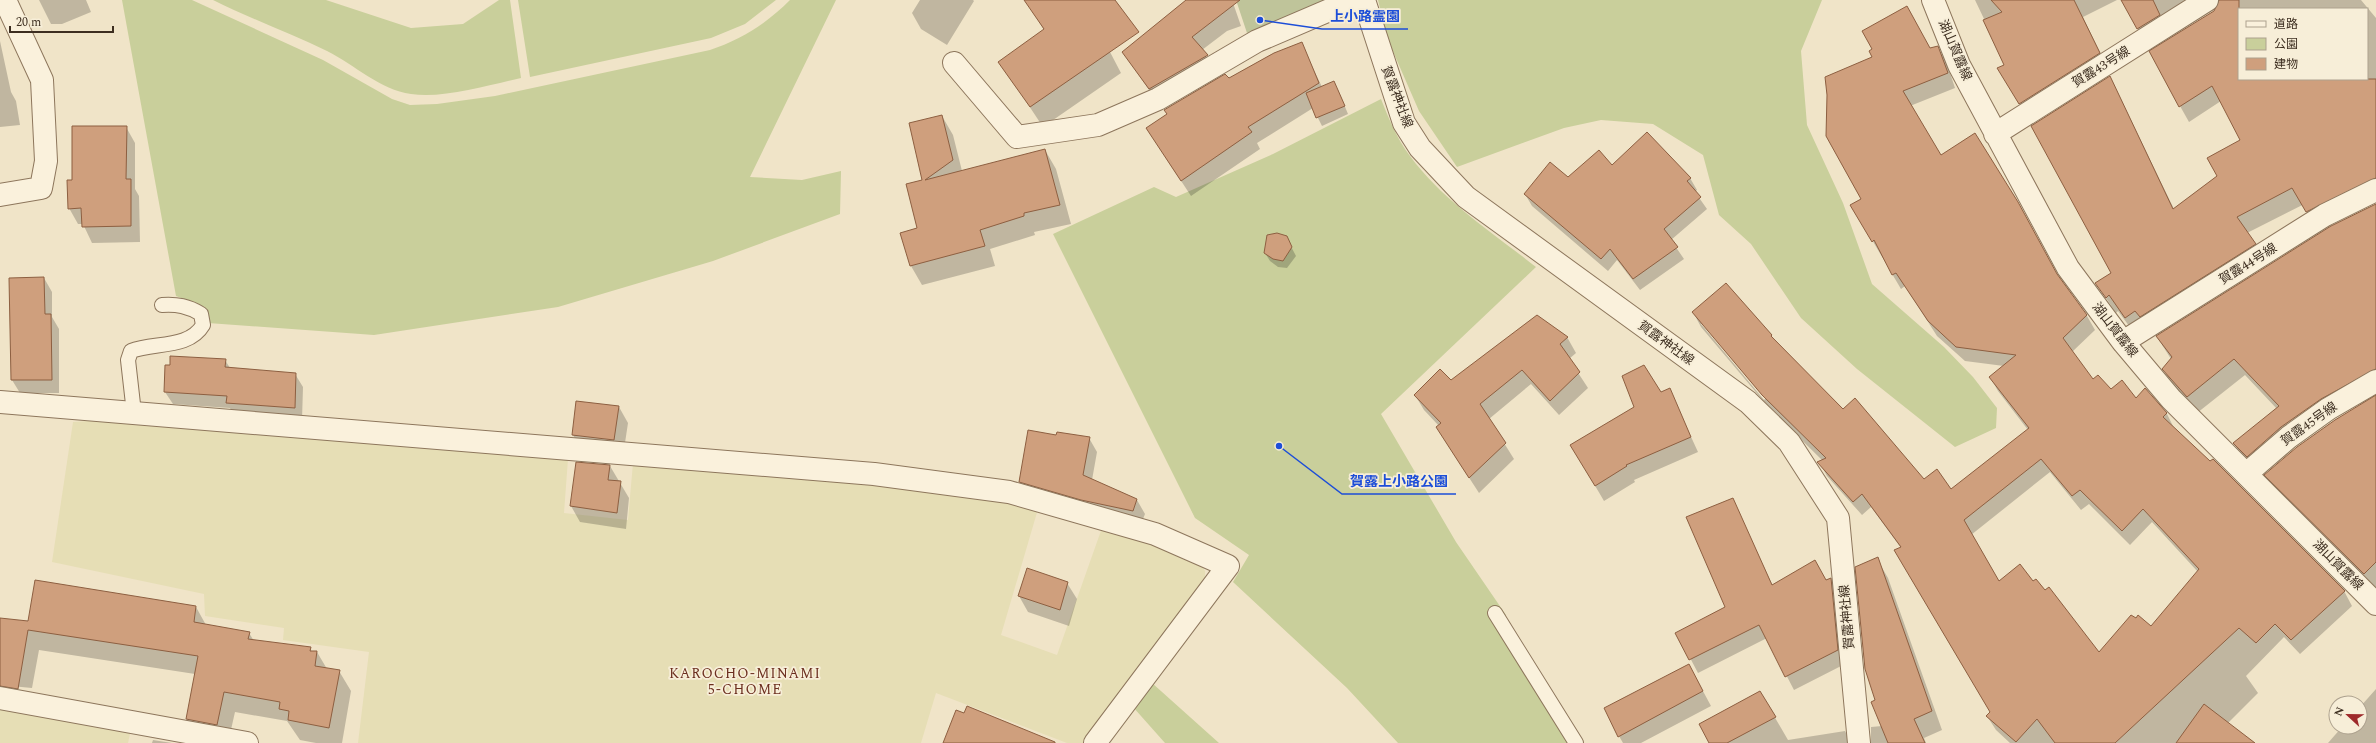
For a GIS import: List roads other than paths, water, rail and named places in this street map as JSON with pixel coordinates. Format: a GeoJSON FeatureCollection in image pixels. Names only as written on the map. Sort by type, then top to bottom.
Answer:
{"type":"FeatureCollection","features":[{"type":"Feature","properties":{"kind":"street"},"geometry":{"type":"LineString","coordinates":[[0,195],[41,188],[46,161],[42,80],[5,0]]}},
{"type":"Feature","properties":{"kind":"street"},"geometry":{"type":"LineString","coordinates":[[954,63],[1017,137],[1098,125],[1158,99],[1257,41],[1353,0]]}},
{"type":"Feature","properties":{"kind":"street","name":"賀露神社線"},"geometry":{"type":"LineString","coordinates":[[1364,0],[1404,123],[1420,148],[1466,198],[1748,402],[1789,442],[1838,518],[1859,743]]}},
{"type":"Feature","properties":{"kind":"street","name":"湖山賀露線"},"geometry":{"type":"LineString","coordinates":[[1933,0],[1959,65],[2068,268],[2123,342],[2171,400],[2376,604]]}},
{"type":"Feature","properties":{"kind":"street","name":"賀露43号線"},"geometry":{"type":"LineString","coordinates":[[1995,134],[2207,0]]}},
{"type":"Feature","properties":{"kind":"street","name":"賀露44号線"},"geometry":{"type":"LineString","coordinates":[[2123,342],[2325,215],[2376,190]]}},
{"type":"Feature","properties":{"kind":"street","name":"賀露45号線"},"geometry":{"type":"LineString","coordinates":[[2246,474],[2289,436],[2328,409],[2376,380]]}},
{"type":"Feature","properties":{"kind":"street"},"geometry":{"type":"LineString","coordinates":[[0,402],[874,474],[1009,492],[1155,534],[1228,566],[1095,743]]}},
{"type":"Feature","properties":{"kind":"street"},"geometry":{"type":"LineString","coordinates":[[0,698],[247,743]]}},
{"type":"Feature","properties":{"kind":"lane"},"geometry":{"type":"LineString","coordinates":[[134,413],[128,360],[131,351],[141,347],[166,345],[188,339],[198,334],[203,325],[201,314],[192,308],[175,304],[162,305]]}},
{"type":"Feature","properties":{"kind":"lane"},"geometry":{"type":"LineString","coordinates":[[1495,613],[1576,743]]}},
{"type":"Feature","properties":{"kind":"place","name":"上小路霊園"},"geometry":{"type":"Point","coordinates":[1260,20]}},
{"type":"Feature","properties":{"kind":"place","name":"賀露上小路公園"},"geometry":{"type":"Point","coordinates":[1279,446]}},
{"type":"Feature","properties":{"kind":"district","name":"KAROCHO-MINAMI 5-CHOME"},"geometry":{"type":"Point","coordinates":[745,682]}}]}
